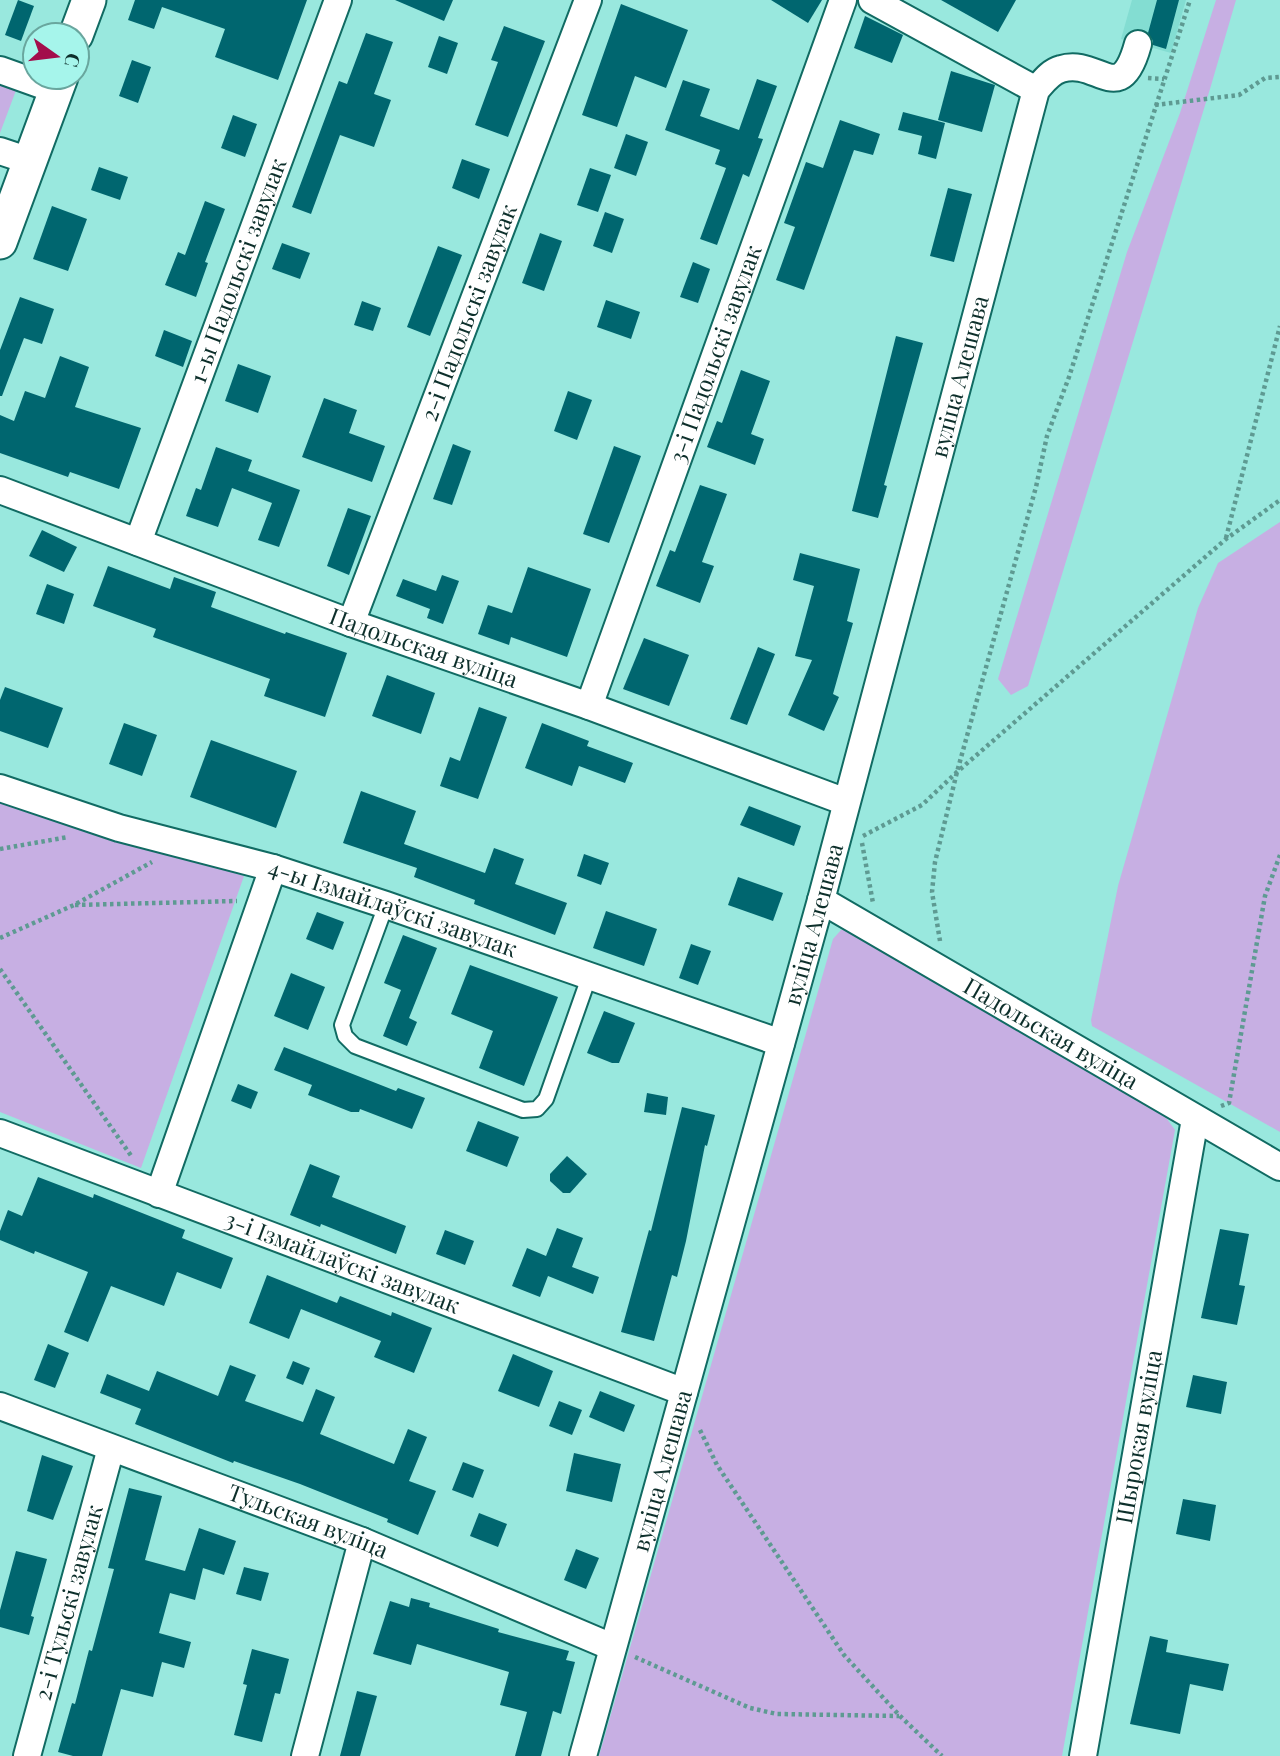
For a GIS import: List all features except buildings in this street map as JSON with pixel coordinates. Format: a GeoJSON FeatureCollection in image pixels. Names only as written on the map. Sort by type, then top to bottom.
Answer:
{"type":"FeatureCollection","features":[{"type":"Feature","properties":{"kind":"street"},"geometry":{"type":"LineString","coordinates":[[81,21],[89,0]]}},
{"type":"Feature","properties":{"kind":"street","name":"1-ы Падольскі завулак"},"geometry":{"type":"LineString","coordinates":[[138,542],[338,0]]}},
{"type":"Feature","properties":{"kind":"street","name":"2-і Падольскі завулак"},"geometry":{"type":"LineString","coordinates":[[351,623],[588,0]]}},
{"type":"Feature","properties":{"kind":"street","name":"3-і Падольскі завулак"},"geometry":{"type":"LineString","coordinates":[[589,706],[843,0]]}},
{"type":"Feature","properties":{"kind":"street"},"geometry":{"type":"LineString","coordinates":[[872,0],[1036,90],[1050,74],[1063,68],[1080,69],[1112,78],[1122,77],[1129,69],[1139,44]]}},
{"type":"Feature","properties":{"kind":"street"},"geometry":{"type":"LineString","coordinates":[[0,70],[21,75]]}},
{"type":"Feature","properties":{"kind":"street","name":"вуліца Алешава"},"geometry":{"type":"LineString","coordinates":[[583,1756],[821,900],[1036,90]]}},
{"type":"Feature","properties":{"kind":"street"},"geometry":{"type":"LineString","coordinates":[[0,242],[15,156],[54,91]]}},
{"type":"Feature","properties":{"kind":"street","name":"Падольская вуліца"},"geometry":{"type":"LineString","coordinates":[[0,490],[351,623],[589,706],[846,802]]}},
{"type":"Feature","properties":{"kind":"street","name":"4-ы Ізмайлаўскі завулак"},"geometry":{"type":"LineString","coordinates":[[0,788],[119,828],[272,868],[386,905],[781,1043]]}},
{"type":"Feature","properties":{"kind":"street"},"geometry":{"type":"LineString","coordinates":[[159,1194],[272,868]]}},
{"type":"Feature","properties":{"kind":"street","name":"Падольская вуліца"},"geometry":{"type":"LineString","coordinates":[[821,900],[1280,1167]]}},
{"type":"Feature","properties":{"kind":"street","name":"Шырокая вуліца"},"geometry":{"type":"LineString","coordinates":[[1083,1756],[1195,1119]]}},
{"type":"Feature","properties":{"kind":"street","name":"3-і Ізмайлаўскі завулак"},"geometry":{"type":"LineString","coordinates":[[0,1133],[684,1392]]}},
{"type":"Feature","properties":{"kind":"street","name":"Тульская вуліца"},"geometry":{"type":"LineString","coordinates":[[0,1406],[362,1541],[612,1647]]}},
{"type":"Feature","properties":{"kind":"street","name":"2-і Тульскі завулак"},"geometry":{"type":"LineString","coordinates":[[27,1756],[111,1448]]}},
{"type":"Feature","properties":{"kind":"street"},"geometry":{"type":"LineString","coordinates":[[305,1756],[362,1541]]}},
{"type":"Feature","properties":{"kind":"lane"},"geometry":{"type":"LineString","coordinates":[[386,905],[342,1025],[345,1036],[355,1046],[523,1110],[537,1109],[545,1099],[589,977]]}},
{"type":"Feature","properties":{"kind":"path"},"geometry":{"type":"LineString","coordinates":[[951,977],[936,925],[932,892],[935,862],[1047,436],[1069,377],[1189,0]]}},
{"type":"Feature","properties":{"kind":"path"},"geometry":{"type":"LineString","coordinates":[[1155,106],[1239,95],[1265,78],[1280,78]]}},
{"type":"Feature","properties":{"kind":"path"},"geometry":{"type":"LineString","coordinates":[[1226,539],[1280,326]]}},
{"type":"Feature","properties":{"kind":"path"},"geometry":{"type":"LineString","coordinates":[[861,836],[922,805],[1226,539],[1280,500]]}},
{"type":"Feature","properties":{"kind":"path"},"geometry":{"type":"LineString","coordinates":[[864,824],[861,836],[875,915]]}},
{"type":"Feature","properties":{"kind":"path"},"geometry":{"type":"LineString","coordinates":[[0,849],[119,828]]}},
{"type":"Feature","properties":{"kind":"path"},"geometry":{"type":"LineString","coordinates":[[0,938],[74,905],[184,845]]}},
{"type":"Feature","properties":{"kind":"path"},"geometry":{"type":"LineString","coordinates":[[1228,1114],[1217,1108],[1228,1103],[1265,896],[1280,855]]}},
{"type":"Feature","properties":{"kind":"path"},"geometry":{"type":"LineString","coordinates":[[74,905],[262,900]]}},
{"type":"Feature","properties":{"kind":"path"},"geometry":{"type":"LineString","coordinates":[[0,969],[135,1161]]}},
{"type":"Feature","properties":{"kind":"path"},"geometry":{"type":"LineString","coordinates":[[684,1392],[716,1465],[844,1656],[942,1756]]}},
{"type":"Feature","properties":{"kind":"path"},"geometry":{"type":"LineString","coordinates":[[612,1647],[750,1708],[802,1716],[900,1716]]}},
{"type":"Feature","properties":{"kind":"shaded area"},"geometry":{"type":"Polygon","coordinates":[[[1132,0],[1186,0],[1171,53],[1121,39],[1132,0]]]}},
{"type":"Feature","properties":{"kind":"shaded area"},"geometry":{"type":"Polygon","coordinates":[[[1216,0],[1236,0],[1028,686],[1011,695],[998,679],[1127,252],[1180,113],[1216,0]]]}},
{"type":"Feature","properties":{"kind":"shaded area"},"geometry":{"type":"Polygon","coordinates":[[[0,70],[21,77],[0,133],[0,70]]]}},
{"type":"Feature","properties":{"kind":"shaded area"},"geometry":{"type":"Polygon","coordinates":[[[1280,522],[1280,1132],[1092,1026],[1091,1020],[1118,886],[1198,608],[1218,563],[1280,522]]]}},
{"type":"Feature","properties":{"kind":"shaded area"},"geometry":{"type":"Polygon","coordinates":[[[0,801],[244,876],[141,1168],[0,1112],[0,801]]]}},
{"type":"Feature","properties":{"kind":"shaded area"},"geometry":{"type":"Polygon","coordinates":[[[841,930],[849,930],[1165,1116],[1175,1130],[1062,1756],[599,1756],[833,939],[841,930]]]}}]}
